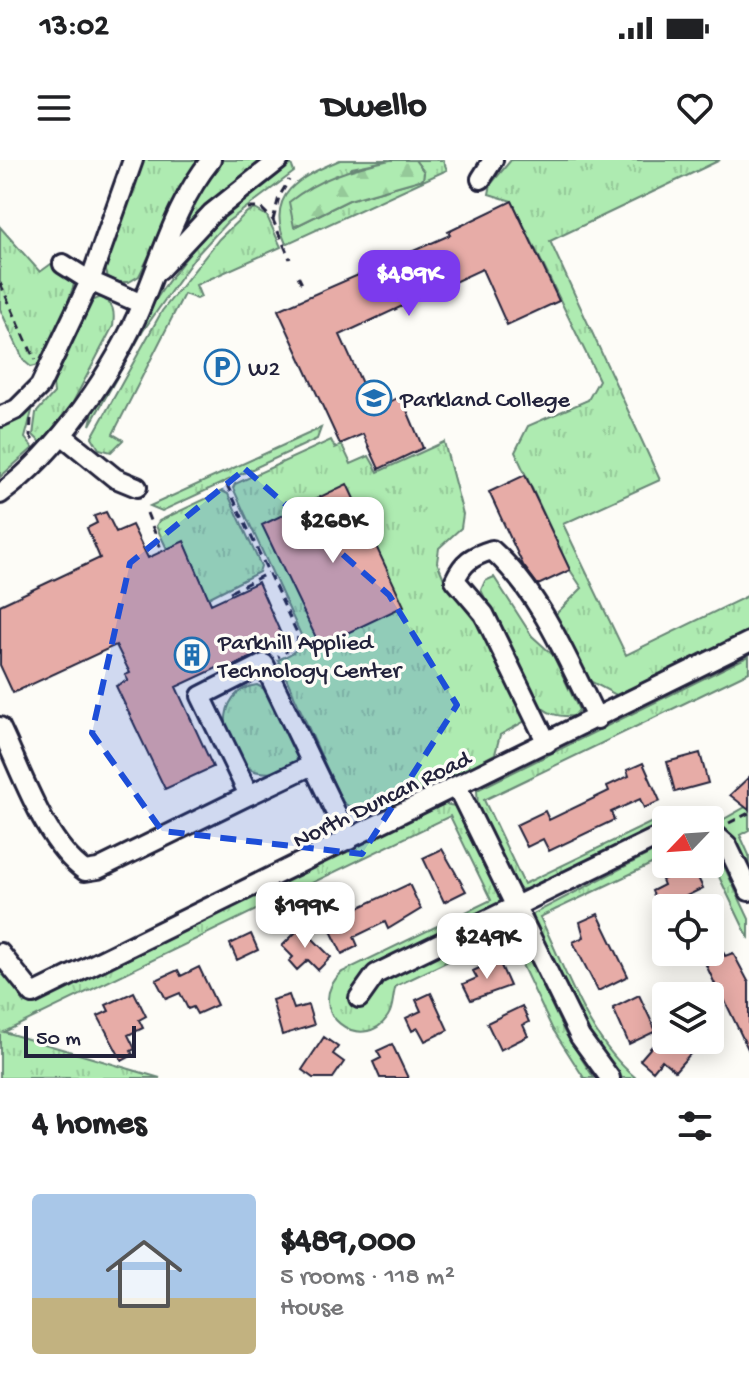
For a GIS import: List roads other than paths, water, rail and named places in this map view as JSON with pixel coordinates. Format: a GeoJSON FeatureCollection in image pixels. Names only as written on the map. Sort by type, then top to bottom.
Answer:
{"type":"FeatureCollection","features":[{"type":"Feature","properties":{"kind":"street"},"geometry":{"type":"LineString","coordinates":[[0,417],[17,409],[40,386],[90,281],[133,160]]}},
{"type":"Feature","properties":{"kind":"street"},"geometry":{"type":"LineString","coordinates":[[0,494],[42,458],[62,435],[128,333],[171,225],[211,160]]}},
{"type":"Feature","properties":{"kind":"street"},"geometry":{"type":"LineString","coordinates":[[152,278],[212,213],[279,160]]}},
{"type":"Feature","properties":{"kind":"street"},"geometry":{"type":"LineString","coordinates":[[481,179],[493,160]]}},
{"type":"Feature","properties":{"kind":"street"},"geometry":{"type":"LineString","coordinates":[[63,264],[90,281],[142,304]]}},
{"type":"Feature","properties":{"kind":"street"},"geometry":{"type":"LineString","coordinates":[[62,435],[115,478],[137,487]]}},
{"type":"Feature","properties":{"kind":"street"},"geometry":{"type":"LineString","coordinates":[[547,743],[484,614],[455,580],[462,564],[480,554],[492,550],[505,562],[541,612],[597,719]]}},
{"type":"Feature","properties":{"kind":"street","name":"North Duncan Road"},"geometry":{"type":"LineString","coordinates":[[0,953],[33,994],[749,642]]}},
{"type":"Feature","properties":{"kind":"street"},"geometry":{"type":"LineString","coordinates":[[249,795],[201,696],[264,664],[349,840]]}},
{"type":"Feature","properties":{"kind":"street"},"geometry":{"type":"LineString","coordinates":[[0,727],[54,839],[66,858],[85,871],[98,869],[312,765]]}},
{"type":"Feature","properties":{"kind":"street"},"geometry":{"type":"LineString","coordinates":[[457,787],[580,1037],[610,1078]]}},
{"type":"Feature","properties":{"kind":"street"},"geometry":{"type":"LineString","coordinates":[[359,998],[376,974],[652,840]]}},
{"type":"Feature","properties":{"kind":"street"},"geometry":{"type":"LineString","coordinates":[[724,842],[749,891]]}},
{"type":"Feature","properties":{"kind":"place","name":"W2"},"geometry":{"type":"Point","coordinates":[222,367]}},
{"type":"Feature","properties":{"kind":"place","name":"Parkland College"},"geometry":{"type":"Point","coordinates":[374,398]}},
{"type":"Feature","properties":{"kind":"place","name":"Parkhill Applied Technology Center"},"geometry":{"type":"Point","coordinates":[192,655]}}]}
